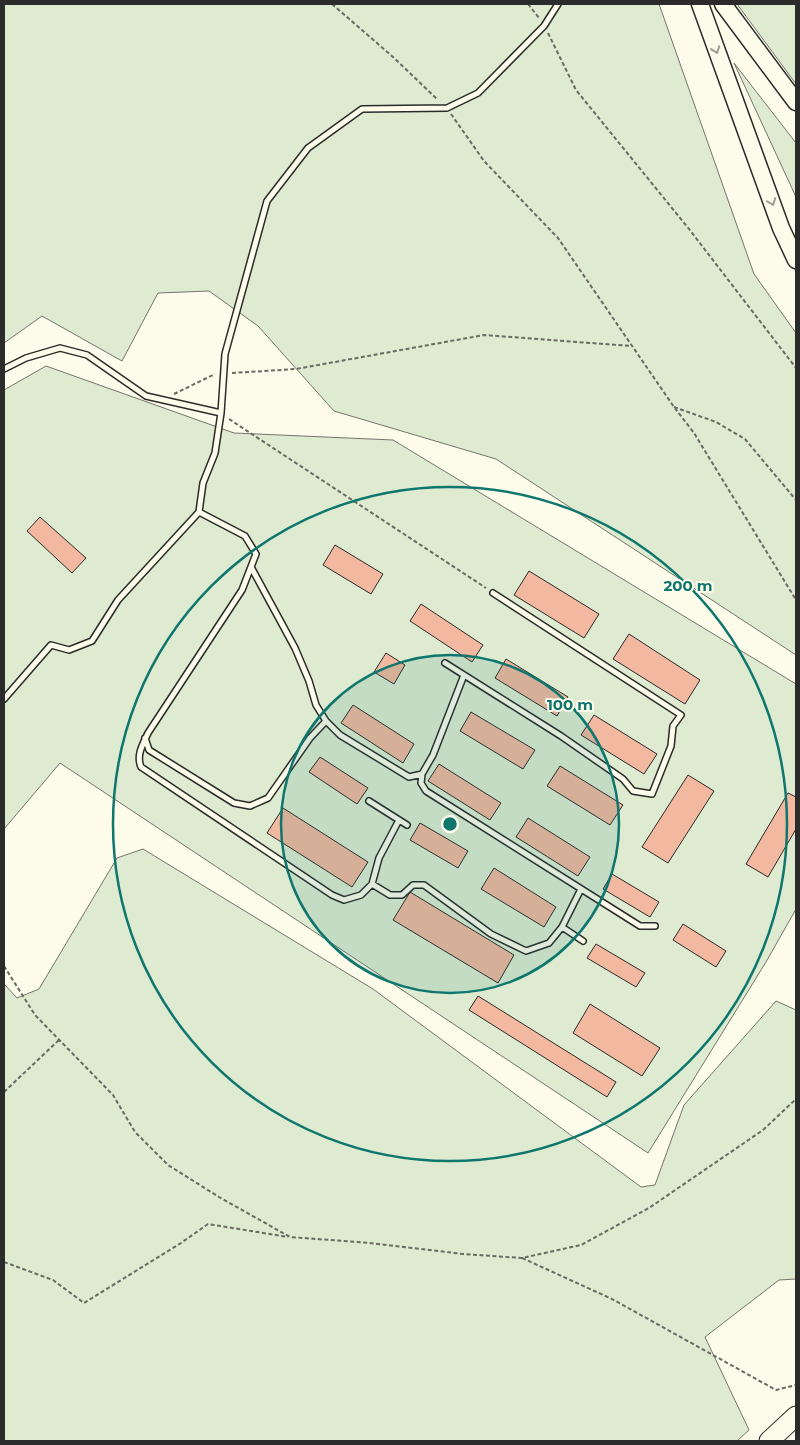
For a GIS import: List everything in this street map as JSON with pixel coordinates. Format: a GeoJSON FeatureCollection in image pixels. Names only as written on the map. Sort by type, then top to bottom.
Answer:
{"type":"FeatureCollection","features":[{"type":"Feature","properties":{"kind":"highway"},"geometry":{"type":"LineString","coordinates":[[769,1441],[796,1416]]}},
{"type":"Feature","properties":{"kind":"main road"},"geometry":{"type":"LineString","coordinates":[[700,4],[774,209],[796,260]]}},
{"type":"Feature","properties":{"kind":"main road"},"geometry":{"type":"LineString","coordinates":[[723,4],[796,102]]}},
{"type":"Feature","properties":{"kind":"lane"},"geometry":{"type":"LineString","coordinates":[[4,699],[51,645],[69,650],[92,641],[118,600],[199,512],[203,483],[215,453],[221,413],[225,354],[267,201],[308,148],[362,109],[447,108],[478,93],[544,26],[558,4]]}},
{"type":"Feature","properties":{"kind":"lane"},"geometry":{"type":"LineString","coordinates":[[4,368],[26,358],[60,348],[86,356],[146,396],[221,413]]}},
{"type":"Feature","properties":{"kind":"lane"},"geometry":{"type":"LineString","coordinates":[[199,512],[245,536],[256,554],[242,590],[145,738],[138,760],[141,766],[332,894],[344,900],[361,895],[372,884],[378,858],[399,820]]}},
{"type":"Feature","properties":{"kind":"lane"},"geometry":{"type":"LineString","coordinates":[[251,566],[295,648],[309,681],[316,705],[326,721],[340,735],[409,777],[422,774]]}},
{"type":"Feature","properties":{"kind":"lane"},"geometry":{"type":"LineString","coordinates":[[445,663],[561,736],[623,778],[634,791],[652,794],[670,746],[673,726],[681,715],[493,593]]}},
{"type":"Feature","properties":{"kind":"lane"},"geometry":{"type":"LineString","coordinates":[[464,675],[433,755],[422,774],[421,783],[426,790],[640,926],[654,926]]}},
{"type":"Feature","properties":{"kind":"lane"},"geometry":{"type":"LineString","coordinates":[[145,738],[149,750],[234,803],[250,806],[268,798],[310,738],[326,721]]}},
{"type":"Feature","properties":{"kind":"lane"},"geometry":{"type":"LineString","coordinates":[[369,800],[407,825]]}},
{"type":"Feature","properties":{"kind":"lane"},"geometry":{"type":"LineString","coordinates":[[372,884],[390,895],[402,895],[413,885],[424,885],[492,934],[526,951],[549,943],[562,927],[581,888]]}},
{"type":"Feature","properties":{"kind":"lane"},"geometry":{"type":"LineString","coordinates":[[562,927],[582,941]]}},
{"type":"Feature","properties":{"kind":"path"},"geometry":{"type":"LineString","coordinates":[[332,4],[393,57],[447,108],[484,161],[558,238],[631,346],[694,433],[796,600]]}},
{"type":"Feature","properties":{"kind":"path"},"geometry":{"type":"LineString","coordinates":[[528,4],[544,26],[576,90],[689,229],[796,368]]}},
{"type":"Feature","properties":{"kind":"path"},"geometry":{"type":"LineString","coordinates":[[161,400],[215,374],[296,369],[484,335],[631,346]]}},
{"type":"Feature","properties":{"kind":"path"},"geometry":{"type":"LineString","coordinates":[[674,407],[716,422],[745,439],[796,500]]}},
{"type":"Feature","properties":{"kind":"path"},"geometry":{"type":"LineString","coordinates":[[221,413],[503,600]]}},
{"type":"Feature","properties":{"kind":"path"},"geometry":{"type":"LineString","coordinates":[[4,966],[35,1015],[113,1095],[135,1132],[168,1165],[219,1197],[290,1237]]}},
{"type":"Feature","properties":{"kind":"path"},"geometry":{"type":"LineString","coordinates":[[4,1092],[60,1039]]}},
{"type":"Feature","properties":{"kind":"path"},"geometry":{"type":"LineString","coordinates":[[4,1262],[53,1280],[84,1302],[181,1243],[208,1224],[290,1237],[522,1258],[581,1245],[649,1208],[763,1130],[796,1099]]}},
{"type":"Feature","properties":{"kind":"path"},"geometry":{"type":"LineString","coordinates":[[522,1258],[612,1299],[776,1390],[796,1385]]}},
{"type":"Feature","properties":{"kind":"green space"},"geometry":{"type":"Polygon","coordinates":[[[4,4],[659,4],[754,274],[796,333],[796,655],[496,459],[334,411],[258,326],[209,291],[158,293],[122,361],[42,316],[4,343],[4,4]]]}},
{"type":"Feature","properties":{"kind":"green space"},"geometry":{"type":"Polygon","coordinates":[[[737,4],[796,4],[796,84],[737,4]]]}},
{"type":"Feature","properties":{"kind":"green space"},"geometry":{"type":"Polygon","coordinates":[[[734,63],[796,143],[796,197],[734,63]]]}},
{"type":"Feature","properties":{"kind":"green space"},"geometry":{"type":"Polygon","coordinates":[[[46,366],[234,433],[393,440],[796,684],[796,909],[766,962],[648,1153],[60,763],[4,829],[4,390],[46,366]]]}},
{"type":"Feature","properties":{"kind":"green space"},"geometry":{"type":"Polygon","coordinates":[[[143,849],[373,989],[641,1187],[655,1185],[684,1105],[776,1001],[796,1010],[796,1279],[779,1280],[705,1337],[749,1430],[737,1441],[4,1441],[4,984],[17,998],[39,989],[117,858],[143,849]]]}},
{"type":"Feature","properties":{"kind":"building"},"geometry":{"type":"Polygon","coordinates":[[[40,517],[86,558],[72,573],[27,531],[40,517]]]}},
{"type":"Feature","properties":{"kind":"building"},"geometry":{"type":"Polygon","coordinates":[[[335,545],[383,574],[371,594],[323,565],[335,545]]]}},
{"type":"Feature","properties":{"kind":"building"},"geometry":{"type":"Polygon","coordinates":[[[529,571],[599,614],[584,638],[514,595],[529,571]]]}},
{"type":"Feature","properties":{"kind":"building"},"geometry":{"type":"Polygon","coordinates":[[[421,604],[483,645],[472,662],[410,621],[421,604]]]}},
{"type":"Feature","properties":{"kind":"building"},"geometry":{"type":"Polygon","coordinates":[[[629,634],[700,680],[685,704],[613,659],[629,634]]]}},
{"type":"Feature","properties":{"kind":"building"},"geometry":{"type":"Polygon","coordinates":[[[386,653],[405,665],[394,684],[374,672],[386,653]]]}},
{"type":"Feature","properties":{"kind":"building"},"geometry":{"type":"Polygon","coordinates":[[[506,659],[568,697],[557,716],[495,678],[506,659]]]}},
{"type":"Feature","properties":{"kind":"building"},"geometry":{"type":"Polygon","coordinates":[[[353,705],[414,744],[403,763],[341,723],[353,705]]]}},
{"type":"Feature","properties":{"kind":"building"},"geometry":{"type":"Polygon","coordinates":[[[471,712],[535,750],[523,769],[460,731],[471,712]]]}},
{"type":"Feature","properties":{"kind":"building"},"geometry":{"type":"Polygon","coordinates":[[[594,715],[657,754],[644,774],[581,735],[594,715]]]}},
{"type":"Feature","properties":{"kind":"building"},"geometry":{"type":"Polygon","coordinates":[[[320,757],[368,788],[357,804],[309,772],[320,757]]]}},
{"type":"Feature","properties":{"kind":"building"},"geometry":{"type":"Polygon","coordinates":[[[439,764],[501,803],[490,820],[428,781],[439,764]]]}},
{"type":"Feature","properties":{"kind":"building"},"geometry":{"type":"Polygon","coordinates":[[[560,766],[623,805],[610,825],[547,786],[560,766]]]}},
{"type":"Feature","properties":{"kind":"building"},"geometry":{"type":"Polygon","coordinates":[[[688,775],[714,791],[668,863],[642,847],[688,775]]]}},
{"type":"Feature","properties":{"kind":"building"},"geometry":{"type":"Polygon","coordinates":[[[788,793],[796,797],[796,829],[768,877],[746,864],[788,793]]]}},
{"type":"Feature","properties":{"kind":"building"},"geometry":{"type":"Polygon","coordinates":[[[283,808],[368,862],[352,887],[267,833],[283,808]]]}},
{"type":"Feature","properties":{"kind":"building"},"geometry":{"type":"Polygon","coordinates":[[[528,818],[590,857],[578,876],[516,837],[528,818]]]}},
{"type":"Feature","properties":{"kind":"building"},"geometry":{"type":"Polygon","coordinates":[[[420,823],[468,851],[458,868],[410,840],[420,823]]]}},
{"type":"Feature","properties":{"kind":"building"},"geometry":{"type":"Polygon","coordinates":[[[494,868],[556,907],[544,927],[481,889],[494,868]]]}},
{"type":"Feature","properties":{"kind":"building"},"geometry":{"type":"Polygon","coordinates":[[[612,874],[659,902],[650,917],[603,889],[612,874]]]}},
{"type":"Feature","properties":{"kind":"building"},"geometry":{"type":"Polygon","coordinates":[[[410,892],[514,955],[498,983],[393,920],[410,892]]]}},
{"type":"Feature","properties":{"kind":"building"},"geometry":{"type":"Polygon","coordinates":[[[683,924],[726,951],[716,967],[673,940],[683,924]]]}},
{"type":"Feature","properties":{"kind":"building"},"geometry":{"type":"Polygon","coordinates":[[[596,944],[645,973],[636,987],[587,958],[596,944]]]}},
{"type":"Feature","properties":{"kind":"building"},"geometry":{"type":"Polygon","coordinates":[[[478,996],[616,1082],[607,1097],[469,1010],[478,996]]]}},
{"type":"Feature","properties":{"kind":"building"},"geometry":{"type":"Polygon","coordinates":[[[590,1004],[660,1048],[642,1076],[573,1033],[590,1004]]]}}]}
